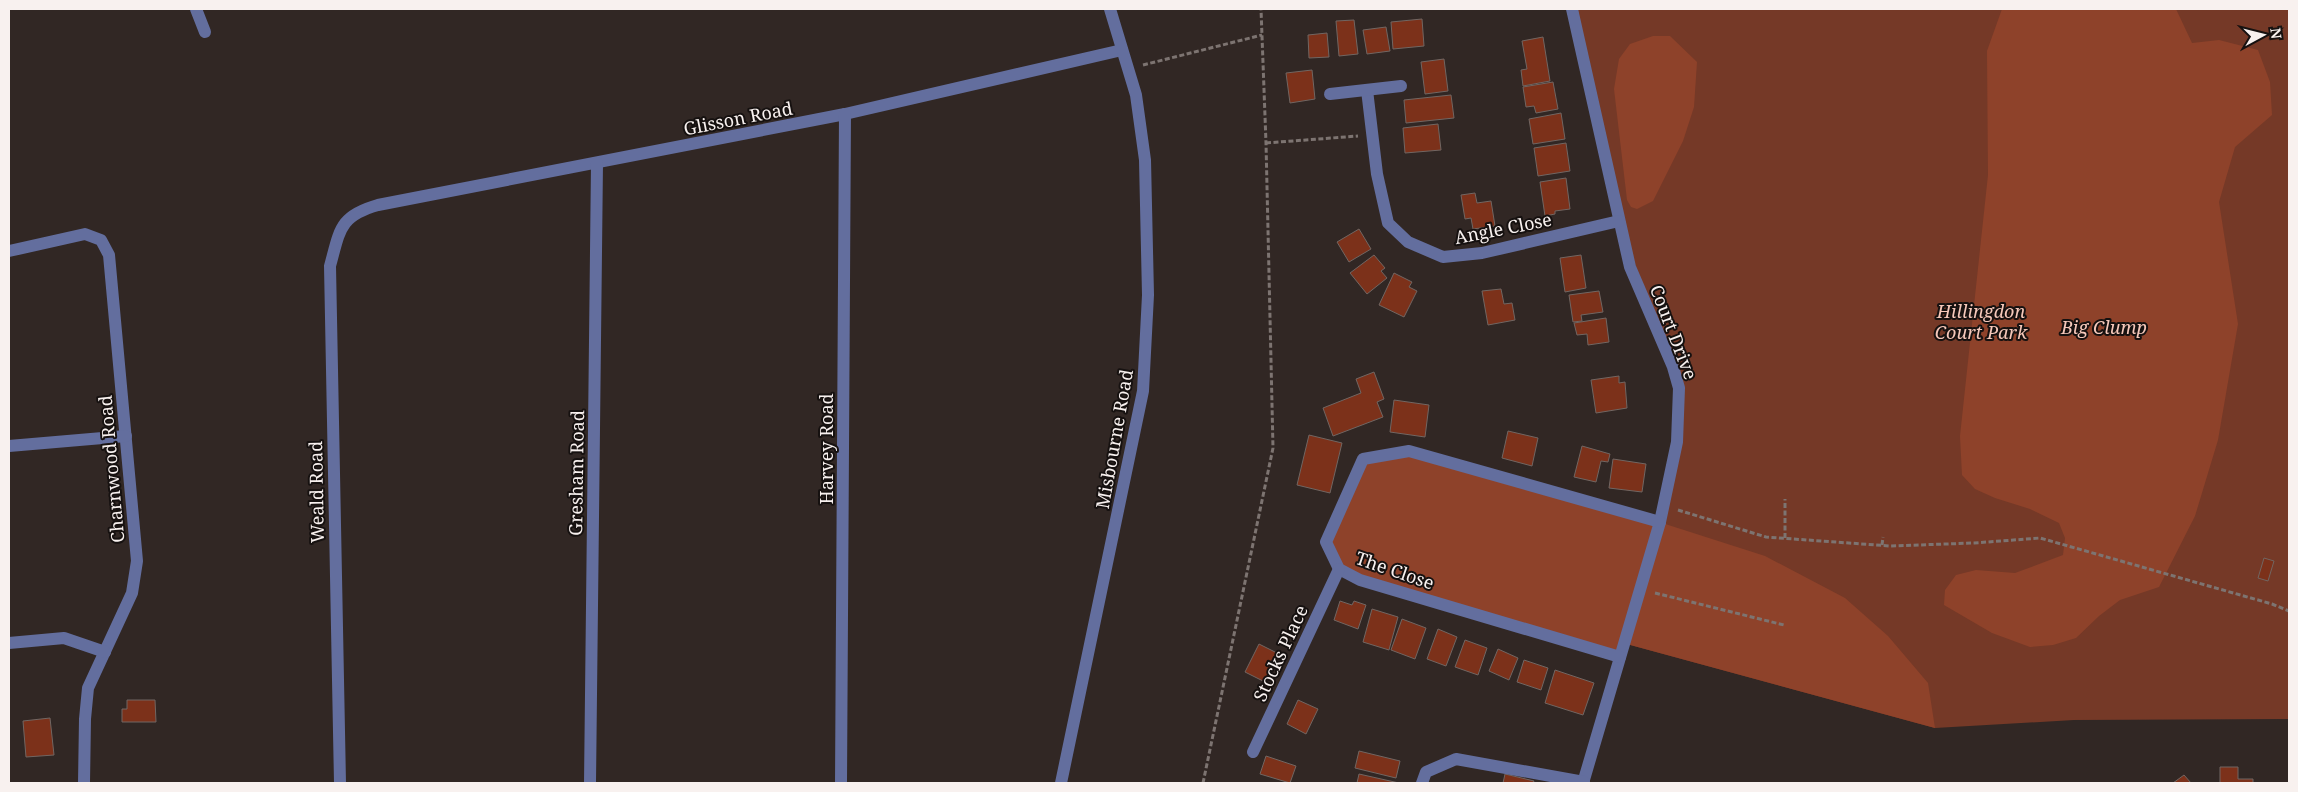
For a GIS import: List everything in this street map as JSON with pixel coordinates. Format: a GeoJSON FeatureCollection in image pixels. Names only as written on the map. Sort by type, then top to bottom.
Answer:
{"type":"FeatureCollection","features":[{"type":"Feature","properties":{"kind":"street"},"geometry":{"type":"LineString","coordinates":[[196,9],[204,32]]}},
{"type":"Feature","properties":{"kind":"street","name":"Misbourne Road"},"geometry":{"type":"LineString","coordinates":[[1061,783],[1143,390],[1148,295],[1145,160],[1136,95],[1110,9]]}},
{"type":"Feature","properties":{"kind":"street","name":"Court Drive"},"geometry":{"type":"LineString","coordinates":[[1572,9],[1630,267],[1673,367],[1679,388],[1677,442],[1660,522],[1584,783]]}},
{"type":"Feature","properties":{"kind":"street","name":"Glisson Road"},"geometry":{"type":"LineString","coordinates":[[359,210],[845,114],[1122,50]]}},
{"type":"Feature","properties":{"kind":"street"},"geometry":{"type":"LineString","coordinates":[[1330,94],[1402,86]]}},
{"type":"Feature","properties":{"kind":"street","name":"Angle Close"},"geometry":{"type":"LineString","coordinates":[[1367,90],[1374,136],[1377,174],[1388,223],[1408,242],[1443,257],[1482,253],[1619,221]]}},
{"type":"Feature","properties":{"kind":"street","name":"Harvey Road"},"geometry":{"type":"LineString","coordinates":[[841,783],[845,114]]}},
{"type":"Feature","properties":{"kind":"street","name":"Gresham Road"},"geometry":{"type":"LineString","coordinates":[[590,783],[597,163]]}},
{"type":"Feature","properties":{"kind":"street","name":"Weald Road"},"geometry":{"type":"LineString","coordinates":[[340,783],[330,266],[341,226],[359,210]]}},
{"type":"Feature","properties":{"kind":"street","name":"Charnwood Road"},"geometry":{"type":"LineString","coordinates":[[9,251],[85,234],[101,240],[109,255],[137,561],[132,593],[88,688],[85,719],[84,783]]}},
{"type":"Feature","properties":{"kind":"street"},"geometry":{"type":"LineString","coordinates":[[9,446],[126,436]]}},
{"type":"Feature","properties":{"kind":"street","name":"The Close"},"geometry":{"type":"LineString","coordinates":[[1620,657],[1360,580],[1339,569],[1326,542],[1363,459],[1409,451],[1660,522]]}},
{"type":"Feature","properties":{"kind":"street","name":"Stocks Place"},"geometry":{"type":"LineString","coordinates":[[1254,752],[1339,569]]}},
{"type":"Feature","properties":{"kind":"street"},"geometry":{"type":"LineString","coordinates":[[9,643],[64,638],[105,652]]}},
{"type":"Feature","properties":{"kind":"street"},"geometry":{"type":"LineString","coordinates":[[1422,783],[1426,772],[1456,759],[1584,783]]}},
{"type":"Feature","properties":{"kind":"path"},"geometry":{"type":"LineString","coordinates":[[1203,783],[1273,448],[1261,9]]}},
{"type":"Feature","properties":{"kind":"path"},"geometry":{"type":"LineString","coordinates":[[1128,70],[1262,35]]}},
{"type":"Feature","properties":{"kind":"path"},"geometry":{"type":"LineString","coordinates":[[1266,143],[1374,136]]}},
{"type":"Feature","properties":{"kind":"path"},"geometry":{"type":"LineString","coordinates":[[1785,499],[1785,538]]}},
{"type":"Feature","properties":{"kind":"path"},"geometry":{"type":"LineString","coordinates":[[1663,505],[1766,537],[1882,545],[2040,538],[2289,611]]}},
{"type":"Feature","properties":{"kind":"path"},"geometry":{"type":"LineString","coordinates":[[1882,545],[1883,537]]}},
{"type":"Feature","properties":{"kind":"path"},"geometry":{"type":"LineString","coordinates":[[1640,589],[1784,625]]}},
{"type":"Feature","properties":{"kind":"green space","name":"Hillingdon Court Park"},"geometry":{"type":"Polygon","coordinates":[[[1572,9],[2289,9],[2289,719],[2074,720],[1935,728],[1623,643],[1660,522],[1679,388],[1644,301],[1572,9]]]}},
{"type":"Feature","properties":{"kind":"green space","name":"Big Clump"},"geometry":{"type":"Polygon","coordinates":[[[2002,9],[2176,9],[2192,43],[2219,40],[2258,50],[2270,82],[2272,115],[2235,147],[2219,202],[2238,324],[2218,440],[2195,516],[2159,587],[2120,600],[2099,616],[2076,638],[2053,645],[2030,647],[1992,633],[1944,605],[1945,590],[1956,575],[1976,570],[2015,573],[2063,555],[2065,538],[2059,523],[2030,509],[1995,498],[1975,489],[1962,475],[1960,436],[1988,175],[1987,51],[2002,9]]]}},
{"type":"Feature","properties":{"kind":"green space"},"geometry":{"type":"Polygon","coordinates":[[[1653,36],[1670,36],[1697,62],[1694,107],[1683,141],[1653,201],[1637,209],[1631,207],[1627,200],[1614,89],[1619,59],[1630,44],[1653,36]]]}},
{"type":"Feature","properties":{"kind":"green space"},"geometry":{"type":"Polygon","coordinates":[[[1409,451],[1659,522],[1765,556],[1845,598],[1888,636],[1928,683],[1935,728],[1623,643],[1620,657],[1339,569],[1326,542],[1363,459],[1409,451]]]}},
{"type":"Feature","properties":{"kind":"building"},"geometry":{"type":"Polygon","coordinates":[[[1422,19],[1424,46],[1393,49],[1391,22],[1422,19]]]}},
{"type":"Feature","properties":{"kind":"building"},"geometry":{"type":"Polygon","coordinates":[[[1354,20],[1358,54],[1339,56],[1336,21],[1354,20]]]}},
{"type":"Feature","properties":{"kind":"building"},"geometry":{"type":"Polygon","coordinates":[[[1386,27],[1390,51],[1367,54],[1363,30],[1386,27]]]}},
{"type":"Feature","properties":{"kind":"building"},"geometry":{"type":"Polygon","coordinates":[[[1327,33],[1329,57],[1309,58],[1308,35],[1327,33]]]}},
{"type":"Feature","properties":{"kind":"building"},"geometry":{"type":"Polygon","coordinates":[[[1543,37],[1550,81],[1523,86],[1521,70],[1527,69],[1522,41],[1543,37]]]}},
{"type":"Feature","properties":{"kind":"building"},"geometry":{"type":"Polygon","coordinates":[[[1444,59],[1448,91],[1425,94],[1421,62],[1444,59]]]}},
{"type":"Feature","properties":{"kind":"building"},"geometry":{"type":"Polygon","coordinates":[[[1312,70],[1315,99],[1290,103],[1286,73],[1312,70]]]}},
{"type":"Feature","properties":{"kind":"building"},"geometry":{"type":"Polygon","coordinates":[[[1553,82],[1558,109],[1536,113],[1534,106],[1526,107],[1523,87],[1553,82]]]}},
{"type":"Feature","properties":{"kind":"building"},"geometry":{"type":"Polygon","coordinates":[[[1451,95],[1454,118],[1406,123],[1404,100],[1451,95]]]}},
{"type":"Feature","properties":{"kind":"building"},"geometry":{"type":"Polygon","coordinates":[[[1561,113],[1565,139],[1533,144],[1529,119],[1561,113]]]}},
{"type":"Feature","properties":{"kind":"building"},"geometry":{"type":"Polygon","coordinates":[[[1438,124],[1441,150],[1405,153],[1403,128],[1438,124]]]}},
{"type":"Feature","properties":{"kind":"building"},"geometry":{"type":"Polygon","coordinates":[[[1566,143],[1570,171],[1538,176],[1534,148],[1566,143]]]}},
{"type":"Feature","properties":{"kind":"building"},"geometry":{"type":"Polygon","coordinates":[[[1566,178],[1570,209],[1555,211],[1555,214],[1545,216],[1540,182],[1566,178]]]}},
{"type":"Feature","properties":{"kind":"building"},"geometry":{"type":"Polygon","coordinates":[[[1475,193],[1477,203],[1491,201],[1495,226],[1473,229],[1471,218],[1465,219],[1461,195],[1475,193]]]}},
{"type":"Feature","properties":{"kind":"building"},"geometry":{"type":"Polygon","coordinates":[[[1359,229],[1371,249],[1349,262],[1337,242],[1359,229]]]}},
{"type":"Feature","properties":{"kind":"building"},"geometry":{"type":"Polygon","coordinates":[[[1374,255],[1385,268],[1381,271],[1387,278],[1367,294],[1350,273],[1374,255]]]}},
{"type":"Feature","properties":{"kind":"building"},"geometry":{"type":"Polygon","coordinates":[[[1581,255],[1586,288],[1565,292],[1560,258],[1581,255]]]}},
{"type":"Feature","properties":{"kind":"building"},"geometry":{"type":"Polygon","coordinates":[[[1394,273],[1412,282],[1409,287],[1417,291],[1404,317],[1379,305],[1394,273]]]}},
{"type":"Feature","properties":{"kind":"building"},"geometry":{"type":"Polygon","coordinates":[[[1501,289],[1504,304],[1512,303],[1515,320],[1488,325],[1482,291],[1501,289]]]}},
{"type":"Feature","properties":{"kind":"building"},"geometry":{"type":"Polygon","coordinates":[[[1599,291],[1603,312],[1581,315],[1582,321],[1573,322],[1569,295],[1599,291]]]}},
{"type":"Feature","properties":{"kind":"building"},"geometry":{"type":"Polygon","coordinates":[[[1606,318],[1609,342],[1588,345],[1587,334],[1577,335],[1574,323],[1606,318]]]}},
{"type":"Feature","properties":{"kind":"building"},"geometry":{"type":"Polygon","coordinates":[[[1374,372],[1384,399],[1377,402],[1383,417],[1333,436],[1323,408],[1361,393],[1356,379],[1374,372]]]}},
{"type":"Feature","properties":{"kind":"building"},"geometry":{"type":"Polygon","coordinates":[[[1619,376],[1619,383],[1625,382],[1627,408],[1596,413],[1591,380],[1619,376]]]}},
{"type":"Feature","properties":{"kind":"building"},"geometry":{"type":"Polygon","coordinates":[[[1394,400],[1429,405],[1425,437],[1390,432],[1394,400]]]}},
{"type":"Feature","properties":{"kind":"building"},"geometry":{"type":"Polygon","coordinates":[[[1508,431],[1538,438],[1532,466],[1502,458],[1508,431]]]}},
{"type":"Feature","properties":{"kind":"building"},"geometry":{"type":"Polygon","coordinates":[[[1309,435],[1342,443],[1330,493],[1297,485],[1309,435]]]}},
{"type":"Feature","properties":{"kind":"building"},"geometry":{"type":"Polygon","coordinates":[[[1582,446],[1610,454],[1608,462],[1601,461],[1596,482],[1574,477],[1582,446]]]}},
{"type":"Feature","properties":{"kind":"building"},"geometry":{"type":"Polygon","coordinates":[[[1613,459],[1646,464],[1642,492],[1609,488],[1613,459]]]}},
{"type":"Feature","properties":{"kind":"building"},"geometry":{"type":"Polygon","coordinates":[[[2264,558],[2274,561],[2268,581],[2258,578],[2264,558]]]}},
{"type":"Feature","properties":{"kind":"building"},"geometry":{"type":"Polygon","coordinates":[[[1340,601],[1352,605],[1354,601],[1366,605],[1358,629],[1334,620],[1340,601]]]}},
{"type":"Feature","properties":{"kind":"building"},"geometry":{"type":"Polygon","coordinates":[[[1372,609],[1398,617],[1389,650],[1363,642],[1372,609]]]}},
{"type":"Feature","properties":{"kind":"building"},"geometry":{"type":"Polygon","coordinates":[[[1402,619],[1426,628],[1415,659],[1391,650],[1402,619]]]}},
{"type":"Feature","properties":{"kind":"building"},"geometry":{"type":"Polygon","coordinates":[[[1438,629],[1457,637],[1446,666],[1427,659],[1438,629]]]}},
{"type":"Feature","properties":{"kind":"building"},"geometry":{"type":"Polygon","coordinates":[[[1465,640],[1487,648],[1478,675],[1455,667],[1465,640]]]}},
{"type":"Feature","properties":{"kind":"building"},"geometry":{"type":"Polygon","coordinates":[[[1259,644],[1279,654],[1265,682],[1245,672],[1259,644]]]}},
{"type":"Feature","properties":{"kind":"building"},"geometry":{"type":"Polygon","coordinates":[[[1498,649],[1518,658],[1509,680],[1489,671],[1498,649]]]}},
{"type":"Feature","properties":{"kind":"building"},"geometry":{"type":"Polygon","coordinates":[[[1524,660],[1548,668],[1541,690],[1517,682],[1524,660]]]}},
{"type":"Feature","properties":{"kind":"building"},"geometry":{"type":"Polygon","coordinates":[[[1555,670],[1594,683],[1583,715],[1545,703],[1555,670]]]}},
{"type":"Feature","properties":{"kind":"building"},"geometry":{"type":"Polygon","coordinates":[[[127,700],[155,700],[156,722],[122,722],[122,709],[127,709],[127,700]]]}},
{"type":"Feature","properties":{"kind":"building"},"geometry":{"type":"Polygon","coordinates":[[[1298,700],[1318,709],[1306,734],[1287,724],[1298,700]]]}},
{"type":"Feature","properties":{"kind":"building"},"geometry":{"type":"Polygon","coordinates":[[[50,718],[54,755],[26,757],[23,721],[50,718]]]}},
{"type":"Feature","properties":{"kind":"building"},"geometry":{"type":"Polygon","coordinates":[[[1359,751],[1400,761],[1396,778],[1355,768],[1359,751]]]}},
{"type":"Feature","properties":{"kind":"building"},"geometry":{"type":"Polygon","coordinates":[[[1266,756],[1296,766],[1290,783],[1260,774],[1266,756]]]}},
{"type":"Feature","properties":{"kind":"building"},"geometry":{"type":"Polygon","coordinates":[[[2220,767],[2238,767],[2238,779],[2253,779],[2253,783],[2220,783],[2220,767]]]}},
{"type":"Feature","properties":{"kind":"building"},"geometry":{"type":"Polygon","coordinates":[[[1359,774],[1399,783],[1357,783],[1359,774]]]}},
{"type":"Feature","properties":{"kind":"building"},"geometry":{"type":"Polygon","coordinates":[[[1505,774],[1534,781],[1533,783],[1503,783],[1505,774]]]}},
{"type":"Feature","properties":{"kind":"building"},"geometry":{"type":"Polygon","coordinates":[[[2184,775],[2191,783],[2173,783],[2184,775]]]}}]}
